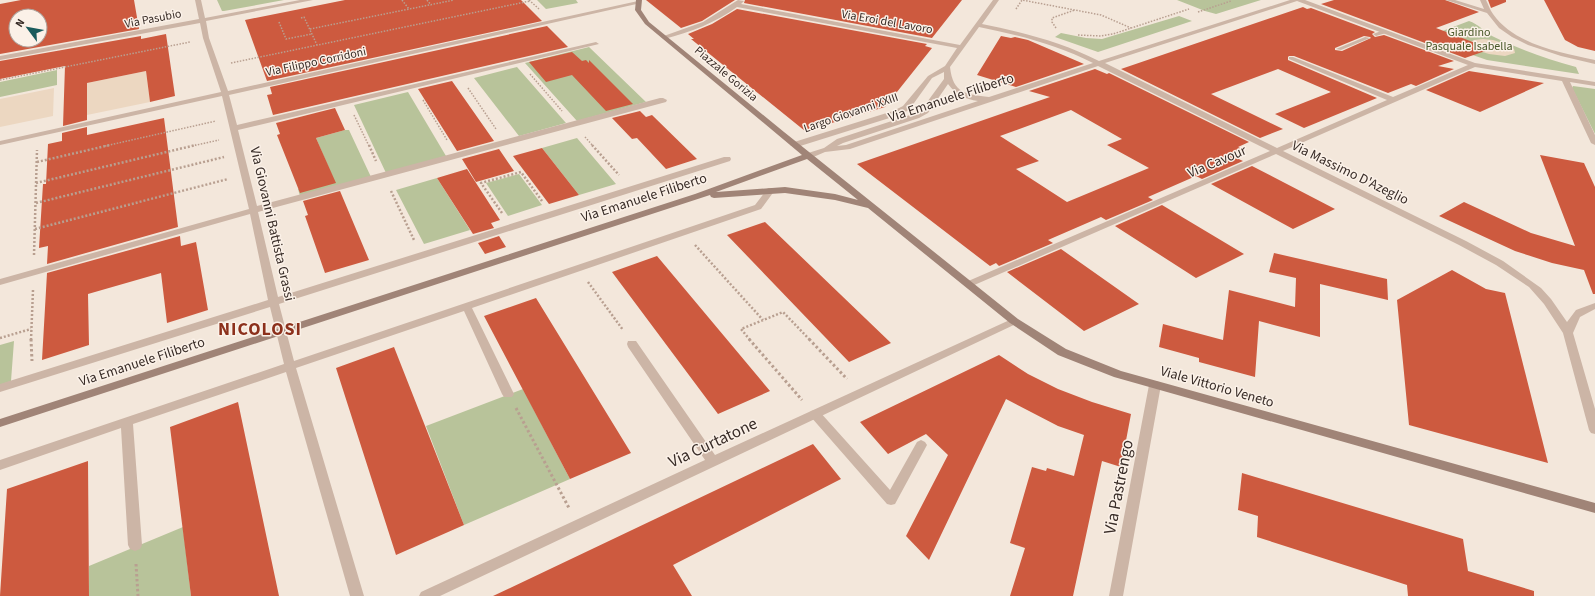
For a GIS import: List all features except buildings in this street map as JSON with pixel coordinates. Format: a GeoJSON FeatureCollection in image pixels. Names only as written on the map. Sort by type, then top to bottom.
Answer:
{"type":"FeatureCollection","features":[{"type":"Feature","properties":{"kind":"main road","name":"Piazzale Gorizia"},"geometry":{"type":"LineString","coordinates":[[638,2],[638,10],[642,17],[664,37],[808,156]]}},
{"type":"Feature","properties":{"kind":"main road","name":"Via Emanuele Filiberto"},"geometry":{"type":"LineString","coordinates":[[0,424],[280,331],[698,196],[808,156]]}},
{"type":"Feature","properties":{"kind":"main road","name":"Viale Vittorio Veneto"},"geometry":{"type":"LineString","coordinates":[[808,156],[874,207],[1014,321],[1062,352],[1118,374],[1155,385],[1595,508]]}},
{"type":"Feature","properties":{"kind":"main road","name":"Viale Vittorio Veneto"},"geometry":{"type":"LineString","coordinates":[[698,196],[771,190],[797,191],[835,197],[874,207]]}},
{"type":"Feature","properties":{"kind":"street","name":"Via Giovanni Battista Grassi"},"geometry":{"type":"LineString","coordinates":[[198,0],[201,21],[217,66],[241,153],[280,331],[357,596]]}},
{"type":"Feature","properties":{"kind":"street","name":"Via Pasubio"},"geometry":{"type":"LineString","coordinates":[[0,58],[310,0]]}},
{"type":"Feature","properties":{"kind":"street"},"geometry":{"type":"LineString","coordinates":[[664,37],[708,23],[742,0]]}},
{"type":"Feature","properties":{"kind":"street","name":"Largo Giovanni XXIII"},"geometry":{"type":"LineString","coordinates":[[794,145],[902,111],[930,77],[947,67],[996,0]]}},
{"type":"Feature","properties":{"kind":"street"},"geometry":{"type":"LineString","coordinates":[[1298,0],[1474,65],[1595,84]]}},
{"type":"Feature","properties":{"kind":"street","name":"Via Emanuele Filiberto"},"geometry":{"type":"LineString","coordinates":[[808,156],[824,150],[847,147],[1298,0]]}},
{"type":"Feature","properties":{"kind":"street"},"geometry":{"type":"LineString","coordinates":[[1449,0],[1489,12]]}},
{"type":"Feature","properties":{"kind":"street"},"geometry":{"type":"LineString","coordinates":[[1482,0],[1489,12],[1504,30],[1524,41],[1552,51],[1595,62]]}},
{"type":"Feature","properties":{"kind":"street","name":"Via Filippo Corridoni"},"geometry":{"type":"LineString","coordinates":[[0,143],[638,2]]}},
{"type":"Feature","properties":{"kind":"street","name":"Via Eroi del Lavoro"},"geometry":{"type":"LineString","coordinates":[[736,5],[962,47]]}},
{"type":"Feature","properties":{"kind":"street","name":"Via Massimo D'Azeglio"},"geometry":{"type":"LineString","coordinates":[[978,26],[1042,40],[1060,46],[1341,182],[1503,266],[1533,286],[1548,301],[1568,333],[1595,430]]}},
{"type":"Feature","properties":{"kind":"street"},"geometry":{"type":"LineString","coordinates":[[1376,34],[1384,32]]}},
{"type":"Feature","properties":{"kind":"street"},"geometry":{"type":"LineString","coordinates":[[1339,49],[1367,38]]}},
{"type":"Feature","properties":{"kind":"street"},"geometry":{"type":"LineString","coordinates":[[235,132],[414,86],[596,44]]}},
{"type":"Feature","properties":{"kind":"street"},"geometry":{"type":"LineString","coordinates":[[1291,58],[1392,100]]}},
{"type":"Feature","properties":{"kind":"street","name":"Via Cavour"},"geometry":{"type":"LineString","coordinates":[[969,284],[1474,65]]}},
{"type":"Feature","properties":{"kind":"street"},"geometry":{"type":"LineString","coordinates":[[947,67],[948,79],[952,88],[959,93],[971,97],[992,99]]}},
{"type":"Feature","properties":{"kind":"street","name":"Largo Giovanni XXIII"},"geometry":{"type":"LineString","coordinates":[[824,150],[840,141],[925,111],[948,79]]}},
{"type":"Feature","properties":{"kind":"street"},"geometry":{"type":"LineString","coordinates":[[1565,80],[1595,143]]}},
{"type":"Feature","properties":{"kind":"street"},"geometry":{"type":"LineString","coordinates":[[0,282],[254,210],[663,100]]}},
{"type":"Feature","properties":{"kind":"street","name":"Via Emanuele Filiberto"},"geometry":{"type":"LineString","coordinates":[[0,388],[727,159]]}},
{"type":"Feature","properties":{"kind":"street"},"geometry":{"type":"LineString","coordinates":[[0,465],[758,207],[771,190]]}},
{"type":"Feature","properties":{"kind":"street"},"geometry":{"type":"LineString","coordinates":[[1568,333],[1572,320],[1578,312],[1595,306]]}},
{"type":"Feature","properties":{"kind":"street"},"geometry":{"type":"LineString","coordinates":[[466,307],[508,394]]}},
{"type":"Feature","properties":{"kind":"street","name":"Via Curtatone"},"geometry":{"type":"LineString","coordinates":[[426,596],[1014,321]]}},
{"type":"Feature","properties":{"kind":"street"},"geometry":{"type":"LineString","coordinates":[[632,344],[713,462]]}},
{"type":"Feature","properties":{"kind":"street","name":"Via Pastrengo"},"geometry":{"type":"LineString","coordinates":[[1116,596],[1155,385]]}},
{"type":"Feature","properties":{"kind":"street"},"geometry":{"type":"LineString","coordinates":[[815,414],[891,500],[921,445]]}},
{"type":"Feature","properties":{"kind":"street"},"geometry":{"type":"LineString","coordinates":[[127,423],[135,545]]}},
{"type":"Feature","properties":{"kind":"path"},"geometry":{"type":"LineString","coordinates":[[402,0],[409,9]]}},
{"type":"Feature","properties":{"kind":"path"},"geometry":{"type":"LineString","coordinates":[[427,0],[430,5]]}},
{"type":"Feature","properties":{"kind":"path"},"geometry":{"type":"LineString","coordinates":[[310,29],[454,0]]}},
{"type":"Feature","properties":{"kind":"path"},"geometry":{"type":"LineString","coordinates":[[1016,9],[1022,0],[1101,15],[1132,28]]}},
{"type":"Feature","properties":{"kind":"path"},"geometry":{"type":"LineString","coordinates":[[217,66],[530,1]]}},
{"type":"Feature","properties":{"kind":"path"},"geometry":{"type":"LineString","coordinates":[[1198,12],[1231,1]]}},
{"type":"Feature","properties":{"kind":"path"},"geometry":{"type":"LineString","coordinates":[[1074,34],[1101,36],[1132,28],[1189,9]]}},
{"type":"Feature","properties":{"kind":"path"},"geometry":{"type":"LineString","coordinates":[[1060,30],[1055,27],[1052,22],[1052,18],[1062,13],[1075,10]]}},
{"type":"Feature","properties":{"kind":"path"},"geometry":{"type":"LineString","coordinates":[[297,18],[304,17],[317,45]]}},
{"type":"Feature","properties":{"kind":"path"},"geometry":{"type":"LineString","coordinates":[[284,21],[278,22],[286,39],[312,34]]}},
{"type":"Feature","properties":{"kind":"path"},"geometry":{"type":"LineString","coordinates":[[0,80],[206,38]]}},
{"type":"Feature","properties":{"kind":"path"},"geometry":{"type":"LineString","coordinates":[[459,76],[505,142]]}},
{"type":"Feature","properties":{"kind":"path"},"geometry":{"type":"LineString","coordinates":[[414,86],[456,156]]}},
{"type":"Feature","properties":{"kind":"path"},"geometry":{"type":"LineString","coordinates":[[37,162],[231,117]]}},
{"type":"Feature","properties":{"kind":"path"},"geometry":{"type":"LineString","coordinates":[[36,183],[235,132]]}},
{"type":"Feature","properties":{"kind":"path"},"geometry":{"type":"LineString","coordinates":[[36,203],[241,153]]}},
{"type":"Feature","properties":{"kind":"path"},"geometry":{"type":"LineString","coordinates":[[505,218],[481,183],[521,172],[552,214]]}},
{"type":"Feature","properties":{"kind":"path"},"geometry":{"type":"LineString","coordinates":[[35,229],[246,175]]}},
{"type":"Feature","properties":{"kind":"path"},"geometry":{"type":"LineString","coordinates":[[684,233],[763,320]]}},
{"type":"Feature","properties":{"kind":"path"},"geometry":{"type":"LineString","coordinates":[[579,269],[632,344]]}},
{"type":"Feature","properties":{"kind":"path"},"geometry":{"type":"LineString","coordinates":[[815,414],[740,329],[783,312],[860,393]]}},
{"type":"Feature","properties":{"kind":"path"},"geometry":{"type":"LineString","coordinates":[[0,338],[30,329]]}},
{"type":"Feature","properties":{"kind":"path"},"geometry":{"type":"LineString","coordinates":[[508,394],[578,525]]}},
{"type":"Feature","properties":{"kind":"path"},"geometry":{"type":"LineString","coordinates":[[135,545],[138,596]]}},
{"type":"Feature","properties":{"kind":"green space"},"geometry":{"type":"Polygon","coordinates":[[[217,0],[284,0],[222,11],[217,0]]]}},
{"type":"Feature","properties":{"kind":"green space"},"geometry":{"type":"Polygon","coordinates":[[[537,0],[576,0],[578,3],[546,9],[537,0]]]}},
{"type":"Feature","properties":{"kind":"green space"},"geometry":{"type":"Polygon","coordinates":[[[1177,0],[1261,0],[1216,14],[1177,0]]]}},
{"type":"Feature","properties":{"kind":"green space"},"geometry":{"type":"Polygon","coordinates":[[[1179,16],[1192,21],[1098,52],[1055,37],[1061,33],[1086,38],[1102,39],[1179,16]]]}},
{"type":"Feature","properties":{"kind":"green space","name":"Giardino Pasquale Isabella"},"geometry":{"type":"Polygon","coordinates":[[[1469,21],[1492,36],[1512,45],[1576,67],[1579,74],[1487,60],[1424,38],[1469,21]]]}},
{"type":"Feature","properties":{"kind":"green space"},"geometry":{"type":"Polygon","coordinates":[[[589,47],[646,102],[577,121],[525,63],[589,47]]]}},
{"type":"Feature","properties":{"kind":"green space"},"geometry":{"type":"Polygon","coordinates":[[[517,67],[566,123],[519,136],[474,78],[517,67]]]}},
{"type":"Feature","properties":{"kind":"green space"},"geometry":{"type":"Polygon","coordinates":[[[57,70],[57,85],[0,97],[0,82],[57,70]]]}},
{"type":"Feature","properties":{"kind":"green space"},"geometry":{"type":"Polygon","coordinates":[[[1573,86],[1595,89],[1595,134],[1572,88],[1573,86]]]}},
{"type":"Feature","properties":{"kind":"green space"},"geometry":{"type":"Polygon","coordinates":[[[408,92],[446,156],[386,173],[354,105],[408,92]]]}},
{"type":"Feature","properties":{"kind":"green space"},"geometry":{"type":"Polygon","coordinates":[[[349,130],[371,177],[300,196],[298,189],[334,180],[316,138],[349,130]]]}},
{"type":"Feature","properties":{"kind":"green space"},"geometry":{"type":"Polygon","coordinates":[[[577,138],[616,184],[579,195],[542,148],[577,138]]]}},
{"type":"Feature","properties":{"kind":"green space"},"geometry":{"type":"Polygon","coordinates":[[[519,174],[542,205],[508,216],[486,183],[519,174]]]}},
{"type":"Feature","properties":{"kind":"green space"},"geometry":{"type":"Polygon","coordinates":[[[437,178],[470,230],[424,244],[396,190],[437,178]]]}},
{"type":"Feature","properties":{"kind":"green space"},"geometry":{"type":"Polygon","coordinates":[[[14,341],[11,381],[0,385],[0,345],[14,341]]]}},
{"type":"Feature","properties":{"kind":"green space"},"geometry":{"type":"Polygon","coordinates":[[[523,389],[570,479],[464,525],[426,426],[523,389]]]}},
{"type":"Feature","properties":{"kind":"green space"},"geometry":{"type":"Polygon","coordinates":[[[183,527],[191,596],[89,596],[89,566],[183,527]]]}},
{"type":"Feature","properties":{"kind":"shaded area"},"geometry":{"type":"Polygon","coordinates":[[[1483,39],[1493,40],[1509,45],[1514,49],[1515,53],[1505,56],[1489,54],[1479,51],[1470,42],[1483,39]]]}},
{"type":"Feature","properties":{"kind":"shaded area"},"geometry":{"type":"Polygon","coordinates":[[[146,71],[150,102],[87,115],[87,83],[146,71]]]}},
{"type":"Feature","properties":{"kind":"shaded area"},"geometry":{"type":"Polygon","coordinates":[[[54,88],[53,116],[0,127],[0,99],[54,88]]]}},
{"type":"Feature","properties":{"kind":"district","name":"NICOLOSI"},"geometry":{"type":"Point","coordinates":[260,329]}}]}
